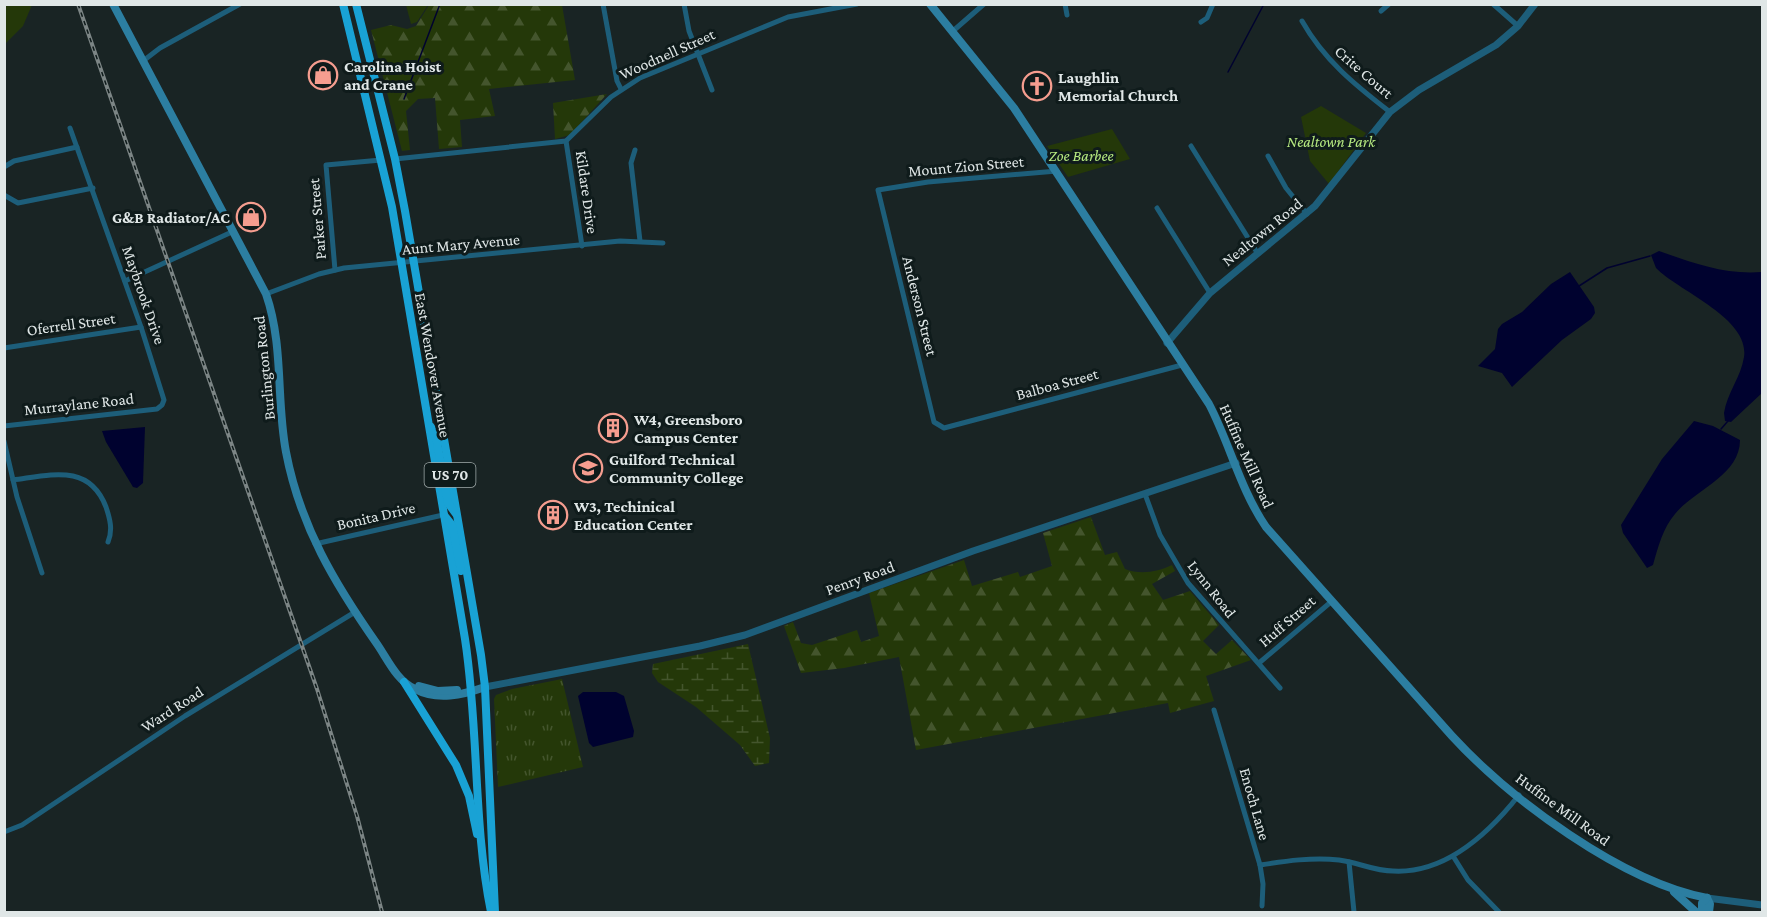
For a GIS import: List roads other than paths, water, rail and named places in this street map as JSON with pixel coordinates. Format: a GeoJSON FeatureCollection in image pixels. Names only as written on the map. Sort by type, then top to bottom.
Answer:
{"type":"FeatureCollection","features":[{"type":"Feature","properties":{"kind":"highway","name":"East Wendover Avenue"},"geometry":{"type":"LineString","coordinates":[[344,4],[381,160],[401,263],[473,689],[483,866],[493,912]]}},
{"type":"Feature","properties":{"kind":"highway","name":"East Wendover Avenue"},"geometry":{"type":"LineString","coordinates":[[356,4],[395,159],[458,516],[485,687],[493,912]]}},
{"type":"Feature","properties":{"kind":"highway"},"geometry":{"type":"LineString","coordinates":[[427,419],[436,437],[450,508],[458,516]]}},
{"type":"Feature","properties":{"kind":"highway"},"geometry":{"type":"LineString","coordinates":[[443,515],[452,525],[460,568],[468,584]]}},
{"type":"Feature","properties":{"kind":"highway"},"geometry":{"type":"LineString","coordinates":[[404,682],[460,775],[473,813],[483,866]]}},
{"type":"Feature","properties":{"kind":"main road","name":"Burlington Road"},"geometry":{"type":"LineString","coordinates":[[113,4],[266,294],[278,341],[286,449],[301,511],[334,581],[404,682],[421,692],[435,696],[485,687]]}},
{"type":"Feature","properties":{"kind":"main road","name":"Huffine Mill Road"},"geometry":{"type":"LineString","coordinates":[[930,4],[1014,108],[1214,413],[1251,504],[1266,527],[1454,739],[1519,795],[1605,857],[1670,890],[1707,898]]}},
{"type":"Feature","properties":{"kind":"main road","name":"Burlington Road"},"geometry":{"type":"LineString","coordinates":[[393,668],[409,681],[429,689],[473,689]]}},
{"type":"Feature","properties":{"kind":"main road"},"geometry":{"type":"LineString","coordinates":[[1670,890],[1696,912]]}},
{"type":"Feature","properties":{"kind":"main road"},"geometry":{"type":"LineString","coordinates":[[1702,912],[1702,903],[1707,898],[1710,904],[1708,912]]}},
{"type":"Feature","properties":{"kind":"street"},"geometry":{"type":"LineString","coordinates":[[143,61],[160,48],[240,4]]}},
{"type":"Feature","properties":{"kind":"street"},"geometry":{"type":"LineString","coordinates":[[603,4],[617,81],[621,89]]}},
{"type":"Feature","properties":{"kind":"street"},"geometry":{"type":"LineString","coordinates":[[684,4],[698,54],[712,90]]}},
{"type":"Feature","properties":{"kind":"street","name":"Woodnell Street"},"geometry":{"type":"LineString","coordinates":[[566,141],[621,89],[640,78],[788,17],[857,4]]}},
{"type":"Feature","properties":{"kind":"street"},"geometry":{"type":"LineString","coordinates":[[953,31],[984,4]]}},
{"type":"Feature","properties":{"kind":"street"},"geometry":{"type":"LineString","coordinates":[[1065,4],[1067,15]]}},
{"type":"Feature","properties":{"kind":"street"},"geometry":{"type":"LineString","coordinates":[[1201,22],[1207,18],[1213,4]]}},
{"type":"Feature","properties":{"kind":"street"},"geometry":{"type":"LineString","coordinates":[[1381,11],[1389,4]]}},
{"type":"Feature","properties":{"kind":"street"},"geometry":{"type":"LineString","coordinates":[[1493,4],[1518,26]]}},
{"type":"Feature","properties":{"kind":"street","name":"Nealtown Road"},"geometry":{"type":"LineString","coordinates":[[1167,343],[1210,293],[1307,214],[1390,112],[1419,90],[1496,45],[1518,26],[1535,4]]}},
{"type":"Feature","properties":{"kind":"street","name":"Crite Court"},"geometry":{"type":"LineString","coordinates":[[1302,21],[1322,52],[1336,68],[1390,112]]}},
{"type":"Feature","properties":{"kind":"street","name":"Maybrook Drive"},"geometry":{"type":"LineString","coordinates":[[70,128],[164,393],[162,405],[157,409]]}},
{"type":"Feature","properties":{"kind":"street"},"geometry":{"type":"LineString","coordinates":[[395,159],[566,141]]}},
{"type":"Feature","properties":{"kind":"street","name":"Kildare Drive"},"geometry":{"type":"LineString","coordinates":[[566,141],[582,246]]}},
{"type":"Feature","properties":{"kind":"street"},"geometry":{"type":"LineString","coordinates":[[1191,146],[1258,254]]}},
{"type":"Feature","properties":{"kind":"street"},"geometry":{"type":"LineString","coordinates":[[4,166],[14,160],[77,147]]}},
{"type":"Feature","properties":{"kind":"street"},"geometry":{"type":"LineString","coordinates":[[635,150],[631,163],[640,241]]}},
{"type":"Feature","properties":{"kind":"street"},"geometry":{"type":"LineString","coordinates":[[1268,156],[1286,188],[1307,214]]}},
{"type":"Feature","properties":{"kind":"street","name":"Parker Street"},"geometry":{"type":"LineString","coordinates":[[335,270],[326,165],[381,160]]}},
{"type":"Feature","properties":{"kind":"street","name":"Mount Zion Street"},"geometry":{"type":"LineString","coordinates":[[878,190],[928,182],[1057,171]]}},
{"type":"Feature","properties":{"kind":"street"},"geometry":{"type":"LineString","coordinates":[[4,195],[18,203],[93,188]]}},
{"type":"Feature","properties":{"kind":"street","name":"Anderson Street"},"geometry":{"type":"LineString","coordinates":[[878,190],[930,409],[938,426]]}},
{"type":"Feature","properties":{"kind":"street"},"geometry":{"type":"LineString","coordinates":[[1157,208],[1210,293]]}},
{"type":"Feature","properties":{"kind":"street"},"geometry":{"type":"LineString","coordinates":[[125,281],[234,231]]}},
{"type":"Feature","properties":{"kind":"street","name":"Aunt Mary Avenue"},"geometry":{"type":"LineString","coordinates":[[266,294],[335,270],[640,241],[663,243]]}},
{"type":"Feature","properties":{"kind":"street","name":"Oferrell Street"},"geometry":{"type":"LineString","coordinates":[[4,348],[141,327]]}},
{"type":"Feature","properties":{"kind":"street","name":"Balboa Street"},"geometry":{"type":"LineString","coordinates":[[938,426],[953,425],[1182,365]]}},
{"type":"Feature","properties":{"kind":"street","name":"Murraylane Road"},"geometry":{"type":"LineString","coordinates":[[4,426],[157,409]]}},
{"type":"Feature","properties":{"kind":"street"},"geometry":{"type":"LineString","coordinates":[[4,441],[42,573]]}},
{"type":"Feature","properties":{"kind":"street","name":"Penry Road"},"geometry":{"type":"LineString","coordinates":[[485,687],[739,637],[973,551],[1236,463]]}},
{"type":"Feature","properties":{"kind":"street"},"geometry":{"type":"LineString","coordinates":[[14,480],[65,474],[90,482],[98,489],[106,508],[112,531],[108,543]]}},
{"type":"Feature","properties":{"kind":"street","name":"Lynn Road"},"geometry":{"type":"LineString","coordinates":[[1146,494],[1160,536],[1171,558],[1220,622],[1280,687]]}},
{"type":"Feature","properties":{"kind":"street","name":"Bonita Drive"},"geometry":{"type":"LineString","coordinates":[[315,544],[443,515]]}},
{"type":"Feature","properties":{"kind":"street","name":"Huff Street"},"geometry":{"type":"LineString","coordinates":[[1259,663],[1332,601]]}},
{"type":"Feature","properties":{"kind":"street","name":"Ward Road"},"geometry":{"type":"LineString","coordinates":[[4,832],[22,825],[185,716],[355,612]]}},
{"type":"Feature","properties":{"kind":"street","name":"Enoch Lane"},"geometry":{"type":"LineString","coordinates":[[1214,710],[1260,866],[1262,906]]}},
{"type":"Feature","properties":{"kind":"street"},"geometry":{"type":"LineString","coordinates":[[1260,866],[1319,860],[1349,862],[1398,872],[1428,866],[1453,856],[1485,831],[1519,795]]}},
{"type":"Feature","properties":{"kind":"street"},"geometry":{"type":"LineString","coordinates":[[1453,856],[1468,880],[1499,912]]}},
{"type":"Feature","properties":{"kind":"street"},"geometry":{"type":"LineString","coordinates":[[1349,862],[1354,912]]}},
{"type":"Feature","properties":{"kind":"street"},"geometry":{"type":"LineString","coordinates":[[1707,898],[1762,906]]}},
{"type":"Feature","properties":{"kind":"water"},"geometry":{"type":"Polygon","coordinates":[[[1659,251],[1722,270],[1762,272],[1762,393],[1731,422],[1725,421],[1724,413],[1744,357],[1743,343],[1736,330],[1725,318],[1656,268],[1651,255],[1659,251]]]}},
{"type":"Feature","properties":{"kind":"water"},"geometry":{"type":"Polygon","coordinates":[[[1570,272],[1594,307],[1595,313],[1591,319],[1562,340],[1512,387],[1502,373],[1478,366],[1495,349],[1498,329],[1502,324],[1522,312],[1551,284],[1570,272]]]}},
{"type":"Feature","properties":{"kind":"water"},"geometry":{"type":"Polygon","coordinates":[[[1694,421],[1713,426],[1740,440],[1738,453],[1724,473],[1683,505],[1671,519],[1653,565],[1647,568],[1623,533],[1621,525],[1662,459],[1694,421]]]}},
{"type":"Feature","properties":{"kind":"water"},"geometry":{"type":"Polygon","coordinates":[[[145,427],[143,483],[137,488],[133,487],[106,442],[102,431],[145,427]]]}},
{"type":"Feature","properties":{"kind":"water"},"geometry":{"type":"Polygon","coordinates":[[[583,692],[616,692],[624,696],[634,731],[633,737],[593,747],[589,743],[578,696],[583,692]]]}},
{"type":"Feature","properties":{"kind":"waterway"},"geometry":{"type":"LineString","coordinates":[[404,99],[440,4]]}},
{"type":"Feature","properties":{"kind":"waterway"},"geometry":{"type":"LineString","coordinates":[[1228,72],[1264,4]]}},
{"type":"Feature","properties":{"kind":"waterway"},"geometry":{"type":"LineString","coordinates":[[1579,286],[1607,268],[1650,256]]}},
{"type":"Feature","properties":{"kind":"waterway"},"geometry":{"type":"LineString","coordinates":[[1721,429],[1728,421]]}},
{"type":"Feature","properties":{"kind":"railway"},"geometry":{"type":"LineString","coordinates":[[78,4],[317,689],[357,816],[382,912]]}},
{"type":"Feature","properties":{"kind":"place","name":"Carolina Hoist and Crane"},"geometry":{"type":"Point","coordinates":[323,75]}},
{"type":"Feature","properties":{"kind":"place","name":"Laughlin Memorial Church"},"geometry":{"type":"Point","coordinates":[1037,86]}},
{"type":"Feature","properties":{"kind":"place","name":"G&B Radiator/AC"},"geometry":{"type":"Point","coordinates":[251,217]}},
{"type":"Feature","properties":{"kind":"place","name":"W4, Greensboro Campus Center"},"geometry":{"type":"Point","coordinates":[613,428]}},
{"type":"Feature","properties":{"kind":"place","name":"Guilford Technical Community College"},"geometry":{"type":"Point","coordinates":[588,468]}},
{"type":"Feature","properties":{"kind":"place","name":"W3, Techinical Education Center"},"geometry":{"type":"Point","coordinates":[553,515]}},
{"type":"Feature","properties":{"kind":"park label","name":"Nealtown Park"},"geometry":{"type":"Point","coordinates":[1331,141]}},
{"type":"Feature","properties":{"kind":"park label","name":"Zoe Barbee"},"geometry":{"type":"Point","coordinates":[1081,155]}}]}
